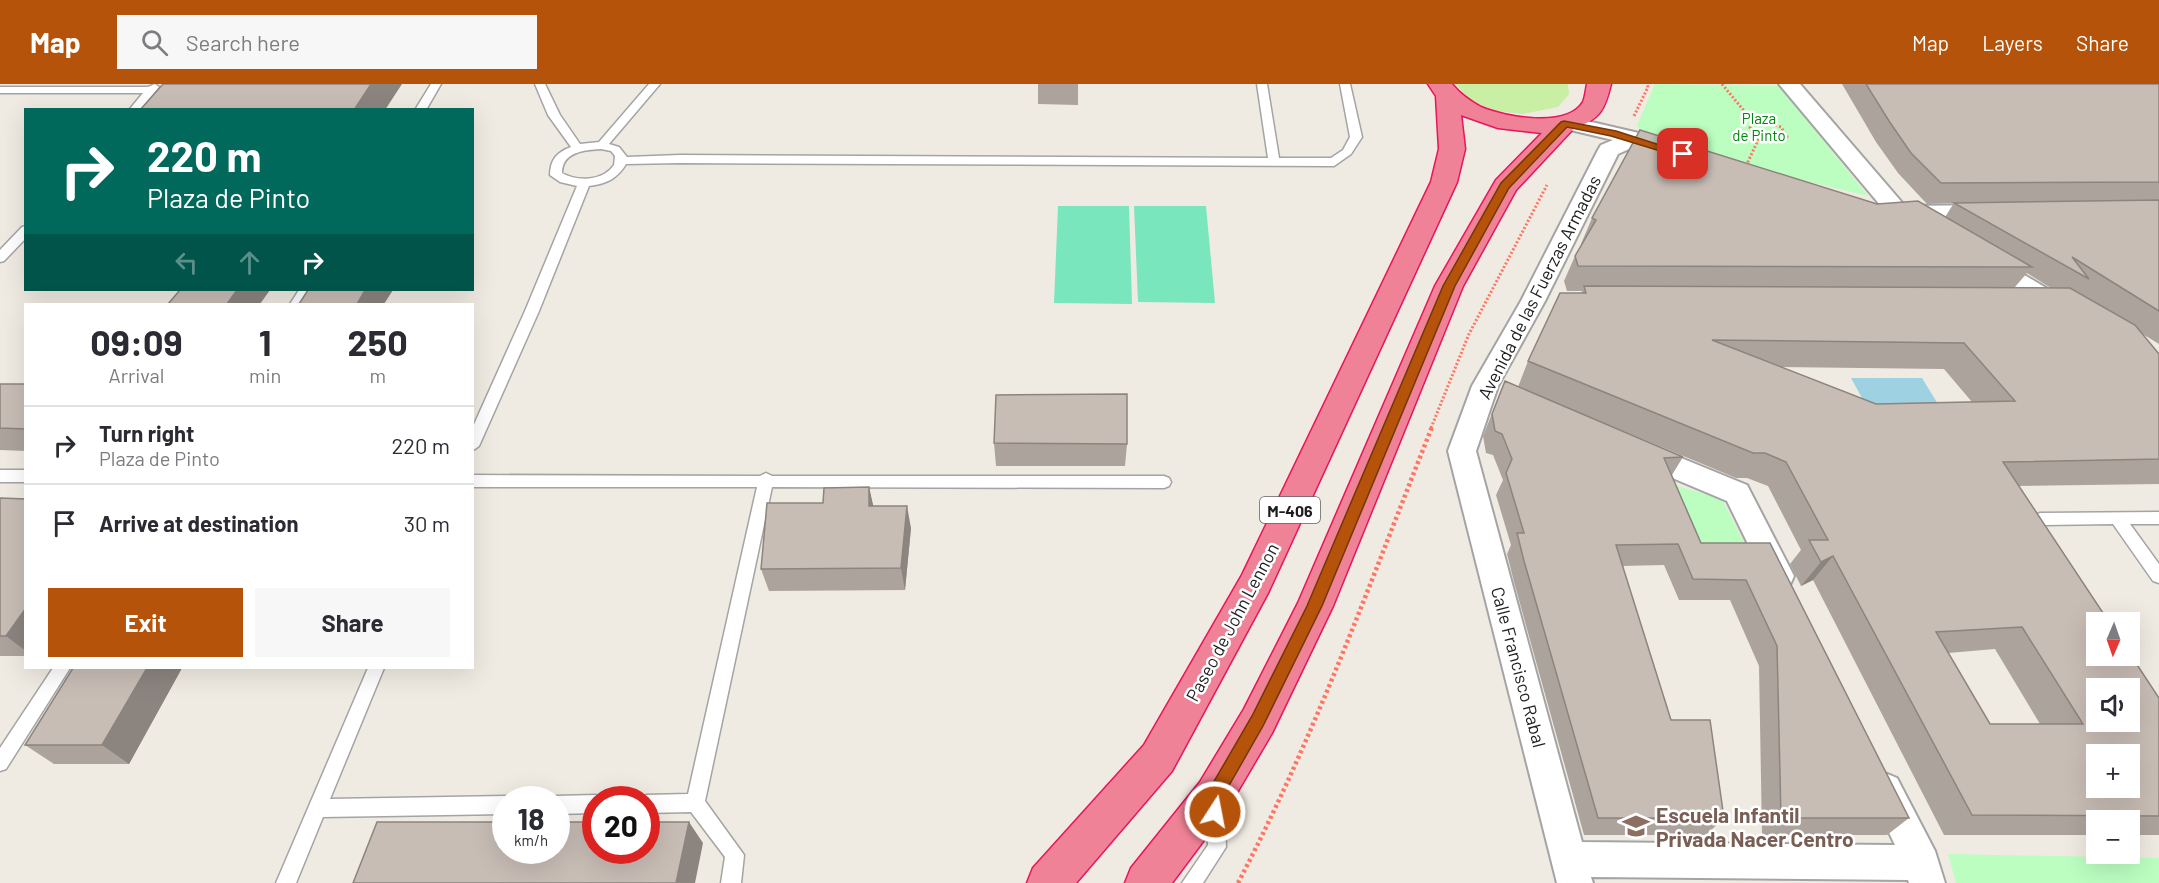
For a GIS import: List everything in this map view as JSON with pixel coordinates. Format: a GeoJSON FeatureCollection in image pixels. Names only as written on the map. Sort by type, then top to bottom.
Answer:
{"type":"FeatureCollection","features":[{"type":"Feature","properties":{"kind":"highway"},"geometry":{"type":"LineString","coordinates":[[1146,883],[1215,795],[1258,721],[1314,606],[1449,286],[1505,186],[1567,124],[1590,112],[1596,103],[1599,84]]}},
{"type":"Feature","properties":{"kind":"highway","name":"M-406"},"geometry":{"type":"LineString","coordinates":[[1444,91],[1486,117],[1538,125],[1567,124]]}},
{"type":"Feature","properties":{"kind":"highway","name":"Paseo de John Lennon"},"geometry":{"type":"LineString","coordinates":[[1048,883],[1158,758],[1256,583],[1444,182],[1452,149],[1444,91]]}},
{"type":"Feature","properties":{"kind":"street"},"geometry":{"type":"LineString","coordinates":[[1789,84],[1899,213]]}},
{"type":"Feature","properties":{"kind":"street"},"geometry":{"type":"LineString","coordinates":[[1567,124],[1634,131],[1663,148]]}},
{"type":"Feature","properties":{"kind":"street","name":"Avenida de las Fuerzas Armadas"},"geometry":{"type":"LineString","coordinates":[[1462,451],[1545,301],[1609,150],[1634,131]]}},
{"type":"Feature","properties":{"kind":"street"},"geometry":{"type":"LineString","coordinates":[[1866,204],[1899,213],[1940,237]]}},
{"type":"Feature","properties":{"kind":"street"},"geometry":{"type":"LineString","coordinates":[[1899,213],[2005,212]]}},
{"type":"Feature","properties":{"kind":"street"},"geometry":{"type":"LineString","coordinates":[[1961,249],[2082,320]]}},
{"type":"Feature","properties":{"kind":"street"},"geometry":{"type":"LineString","coordinates":[[2006,303],[2054,303]]}},
{"type":"Feature","properties":{"kind":"street"},"geometry":{"type":"LineString","coordinates":[[1617,442],[1737,493],[1790,599]]}},
{"type":"Feature","properties":{"kind":"street","name":"Calle Francisco Rabal"},"geometry":{"type":"LineString","coordinates":[[1462,451],[1572,871]]}},
{"type":"Feature","properties":{"kind":"street"},"geometry":{"type":"LineString","coordinates":[[1572,871],[1924,873],[1874,768]]}},
{"type":"Feature","properties":{"kind":"lane"},"geometry":{"type":"LineString","coordinates":[[421,108],[436,84]]}},
{"type":"Feature","properties":{"kind":"lane"},"geometry":{"type":"LineString","coordinates":[[540,84],[554,115],[577,148]]}},
{"type":"Feature","properties":{"kind":"lane"},"geometry":{"type":"LineString","coordinates":[[602,145],[655,84]]}},
{"type":"Feature","properties":{"kind":"lane"},"geometry":{"type":"LineString","coordinates":[[1262,84],[1274,162]]}},
{"type":"Feature","properties":{"kind":"lane"},"geometry":{"type":"LineString","coordinates":[[622,161],[704,159],[1334,162],[1347,152],[1356,137],[1345,84]]}},
{"type":"Feature","properties":{"kind":"lane"},"geometry":{"type":"LineString","coordinates":[[1,86],[154,87]]}},
{"type":"Feature","properties":{"kind":"lane"},"geometry":{"type":"LineString","coordinates":[[136,108],[154,87]]}},
{"type":"Feature","properties":{"kind":"lane"},"geometry":{"type":"LineString","coordinates":[[602,145],[615,149],[621,155],[622,161],[618,168],[604,179],[584,183],[565,182],[556,175],[557,162],[567,153],[577,148],[602,145]]}},
{"type":"Feature","properties":{"kind":"lane"},"geometry":{"type":"LineString","coordinates":[[474,442],[532,311],[584,183]]}},
{"type":"Feature","properties":{"kind":"lane"},"geometry":{"type":"LineString","coordinates":[[0,258],[24,232]]}},
{"type":"Feature","properties":{"kind":"lane"},"geometry":{"type":"LineString","coordinates":[[0,476],[24,476]]}},
{"type":"Feature","properties":{"kind":"lane"},"geometry":{"type":"LineString","coordinates":[[474,481],[765,479],[1164,482]]}},
{"type":"Feature","properties":{"kind":"lane"},"geometry":{"type":"LineString","coordinates":[[731,883],[735,855],[695,803],[765,479]]}},
{"type":"Feature","properties":{"kind":"lane"},"geometry":{"type":"LineString","coordinates":[[2038,549],[2032,539],[2040,519],[2159,518]]}},
{"type":"Feature","properties":{"kind":"lane"},"geometry":{"type":"LineString","coordinates":[[2118,519],[2159,576]]}},
{"type":"Feature","properties":{"kind":"lane"},"geometry":{"type":"LineString","coordinates":[[0,763],[61,669]]}},
{"type":"Feature","properties":{"kind":"lane"},"geometry":{"type":"LineString","coordinates":[[286,883],[376,669]]}},
{"type":"Feature","properties":{"kind":"lane"},"geometry":{"type":"LineString","coordinates":[[1192,883],[1217,847],[1215,795]]}},
{"type":"Feature","properties":{"kind":"lane"},"geometry":{"type":"LineString","coordinates":[[660,804],[695,803]]}},
{"type":"Feature","properties":{"kind":"lane"},"geometry":{"type":"LineString","coordinates":[[316,808],[492,805]]}},
{"type":"Feature","properties":{"kind":"path"},"geometry":{"type":"LineString","coordinates":[[1634,131],[1648,87],[1646,84]]}},
{"type":"Feature","properties":{"kind":"path"},"geometry":{"type":"LineString","coordinates":[[1722,84],[1754,123]]}},
{"type":"Feature","properties":{"kind":"path"},"geometry":{"type":"LineString","coordinates":[[1770,122],[1781,127],[1786,134],[1785,139],[1776,142],[1759,138],[1750,128],[1754,123],[1770,122]]}},
{"type":"Feature","properties":{"kind":"path"},"geometry":{"type":"LineString","coordinates":[[1743,173],[1759,138]]}},
{"type":"Feature","properties":{"kind":"path"},"geometry":{"type":"LineString","coordinates":[[1238,883],[1272,818],[1314,723],[1469,334],[1549,182]]}},
{"type":"Feature","properties":{"kind":"green space"},"geometry":{"type":"Polygon","coordinates":[[[1455,84],[1568,84],[1569,94],[1558,107],[1523,114],[1496,111],[1471,101],[1455,84]]]}},
{"type":"Feature","properties":{"kind":"green space","name":"Plaza de Pinto"},"geometry":{"type":"Polygon","coordinates":[[[1655,84],[1780,86],[1868,196],[1744,166],[1642,136],[1637,125],[1655,84]]]}},
{"type":"Feature","properties":{"kind":"green space"},"geometry":{"type":"Polygon","coordinates":[[[1058,206],[1129,206],[1132,304],[1054,303],[1058,206]]]}},
{"type":"Feature","properties":{"kind":"green space"},"geometry":{"type":"Polygon","coordinates":[[[1134,206],[1206,206],[1215,303],[1138,302],[1134,206]]]}},
{"type":"Feature","properties":{"kind":"green space"},"geometry":{"type":"Polygon","coordinates":[[[1658,480],[1722,499],[1755,564],[1693,564],[1658,480]]]}},
{"type":"Feature","properties":{"kind":"green space"},"geometry":{"type":"Polygon","coordinates":[[[1948,854],[2086,857],[2086,864],[2140,864],[2140,858],[2159,858],[2159,883],[1956,883],[1948,854]]]}},
{"type":"Feature","properties":{"kind":"water"},"geometry":{"type":"Polygon","coordinates":[[[1851,378],[1922,378],[1941,409],[1868,409],[1851,378]]]}},
{"type":"Feature","properties":{"kind":"building"},"geometry":{"type":"Polygon","coordinates":[[[163,84],[371,84],[355,108],[142,108],[163,84]]]}},
{"type":"Feature","properties":{"kind":"building"},"geometry":{"type":"Polygon","coordinates":[[[1866,84],[2159,84],[2159,182],[1941,183],[1911,153],[1866,84]]]}},
{"type":"Feature","properties":{"kind":"building"},"geometry":{"type":"Polygon","coordinates":[[[1640,130],[1877,204],[1918,201],[2032,267],[1578,266],[1575,256],[1596,220],[1592,218],[1640,130]]]}},
{"type":"Feature","properties":{"kind":"building"},"geometry":{"type":"Polygon","coordinates":[[[2159,200],[2159,311],[2072,257],[2089,279],[1954,203],[2159,200]]]}},
{"type":"Feature","properties":{"kind":"building"},"geometry":{"type":"Polygon","coordinates":[[[1584,286],[2070,288],[2135,325],[2159,354],[2159,459],[2003,462],[2102,612],[2086,612],[2086,666],[2138,666],[2159,698],[2159,816],[2140,816],[2140,810],[2086,810],[2086,816],[1972,815],[1833,556],[1821,562],[1809,540],[1828,540],[1786,462],[1765,453],[1753,453],[1528,361],[1560,293],[1586,293],[1584,286]],[[1712,340],[1876,404],[2015,401],[1964,343],[1712,340]],[[2022,627],[1936,632],[1990,724],[2083,724],[2022,627]]]}},
{"type":"Feature","properties":{"kind":"building"},"geometry":{"type":"Polygon","coordinates":[[[179,291],[236,291],[228,303],[169,303],[179,291]]]}},
{"type":"Feature","properties":{"kind":"building"},"geometry":{"type":"Polygon","coordinates":[[[307,291],[364,291],[358,303],[300,303],[307,291]]]}},
{"type":"Feature","properties":{"kind":"building"},"geometry":{"type":"Polygon","coordinates":[[[1505,381],[1683,457],[1664,458],[1701,543],[1770,543],[1909,818],[1781,818],[1777,646],[1746,580],[1693,579],[1678,544],[1616,545],[1671,720],[1710,720],[1724,818],[1598,818],[1517,533],[1524,533],[1506,473],[1512,459],[1502,434],[1495,431],[1492,414],[1505,381]]]}},
{"type":"Feature","properties":{"kind":"building"},"geometry":{"type":"Polygon","coordinates":[[[0,384],[24,384],[24,429],[0,428],[0,384]]]}},
{"type":"Feature","properties":{"kind":"building"},"geometry":{"type":"Polygon","coordinates":[[[1127,394],[1127,444],[994,443],[996,395],[1127,394]]]}},
{"type":"Feature","properties":{"kind":"building"},"geometry":{"type":"Polygon","coordinates":[[[869,487],[869,506],[907,506],[901,568],[761,569],[767,503],[823,503],[824,488],[869,487]]]}},
{"type":"Feature","properties":{"kind":"building"},"geometry":{"type":"Polygon","coordinates":[[[0,498],[24,499],[24,611],[6,636],[0,636],[0,498]]]}},
{"type":"Feature","properties":{"kind":"building"},"geometry":{"type":"Polygon","coordinates":[[[72,669],[146,669],[102,745],[25,745],[72,669]]]}},
{"type":"Feature","properties":{"kind":"building"},"geometry":{"type":"Polygon","coordinates":[[[377,822],[492,822],[492,864],[570,864],[570,822],[582,822],[582,864],[660,864],[660,822],[689,822],[676,883],[353,883],[377,822]]]}},
{"type":"Feature","properties":{"kind":"place","name":"Escuela Infantil Privada Nacer Centro"},"geometry":{"type":"Point","coordinates":[1636,826]}},
{"type":"Feature","properties":{"kind":"route"},"geometry":{"type":"LineString","coordinates":[[1215,812],[1215,795],[1258,721],[1314,606],[1449,286],[1505,186],[1564,124],[1570,123],[1613,133],[1683,154]]}}]}
